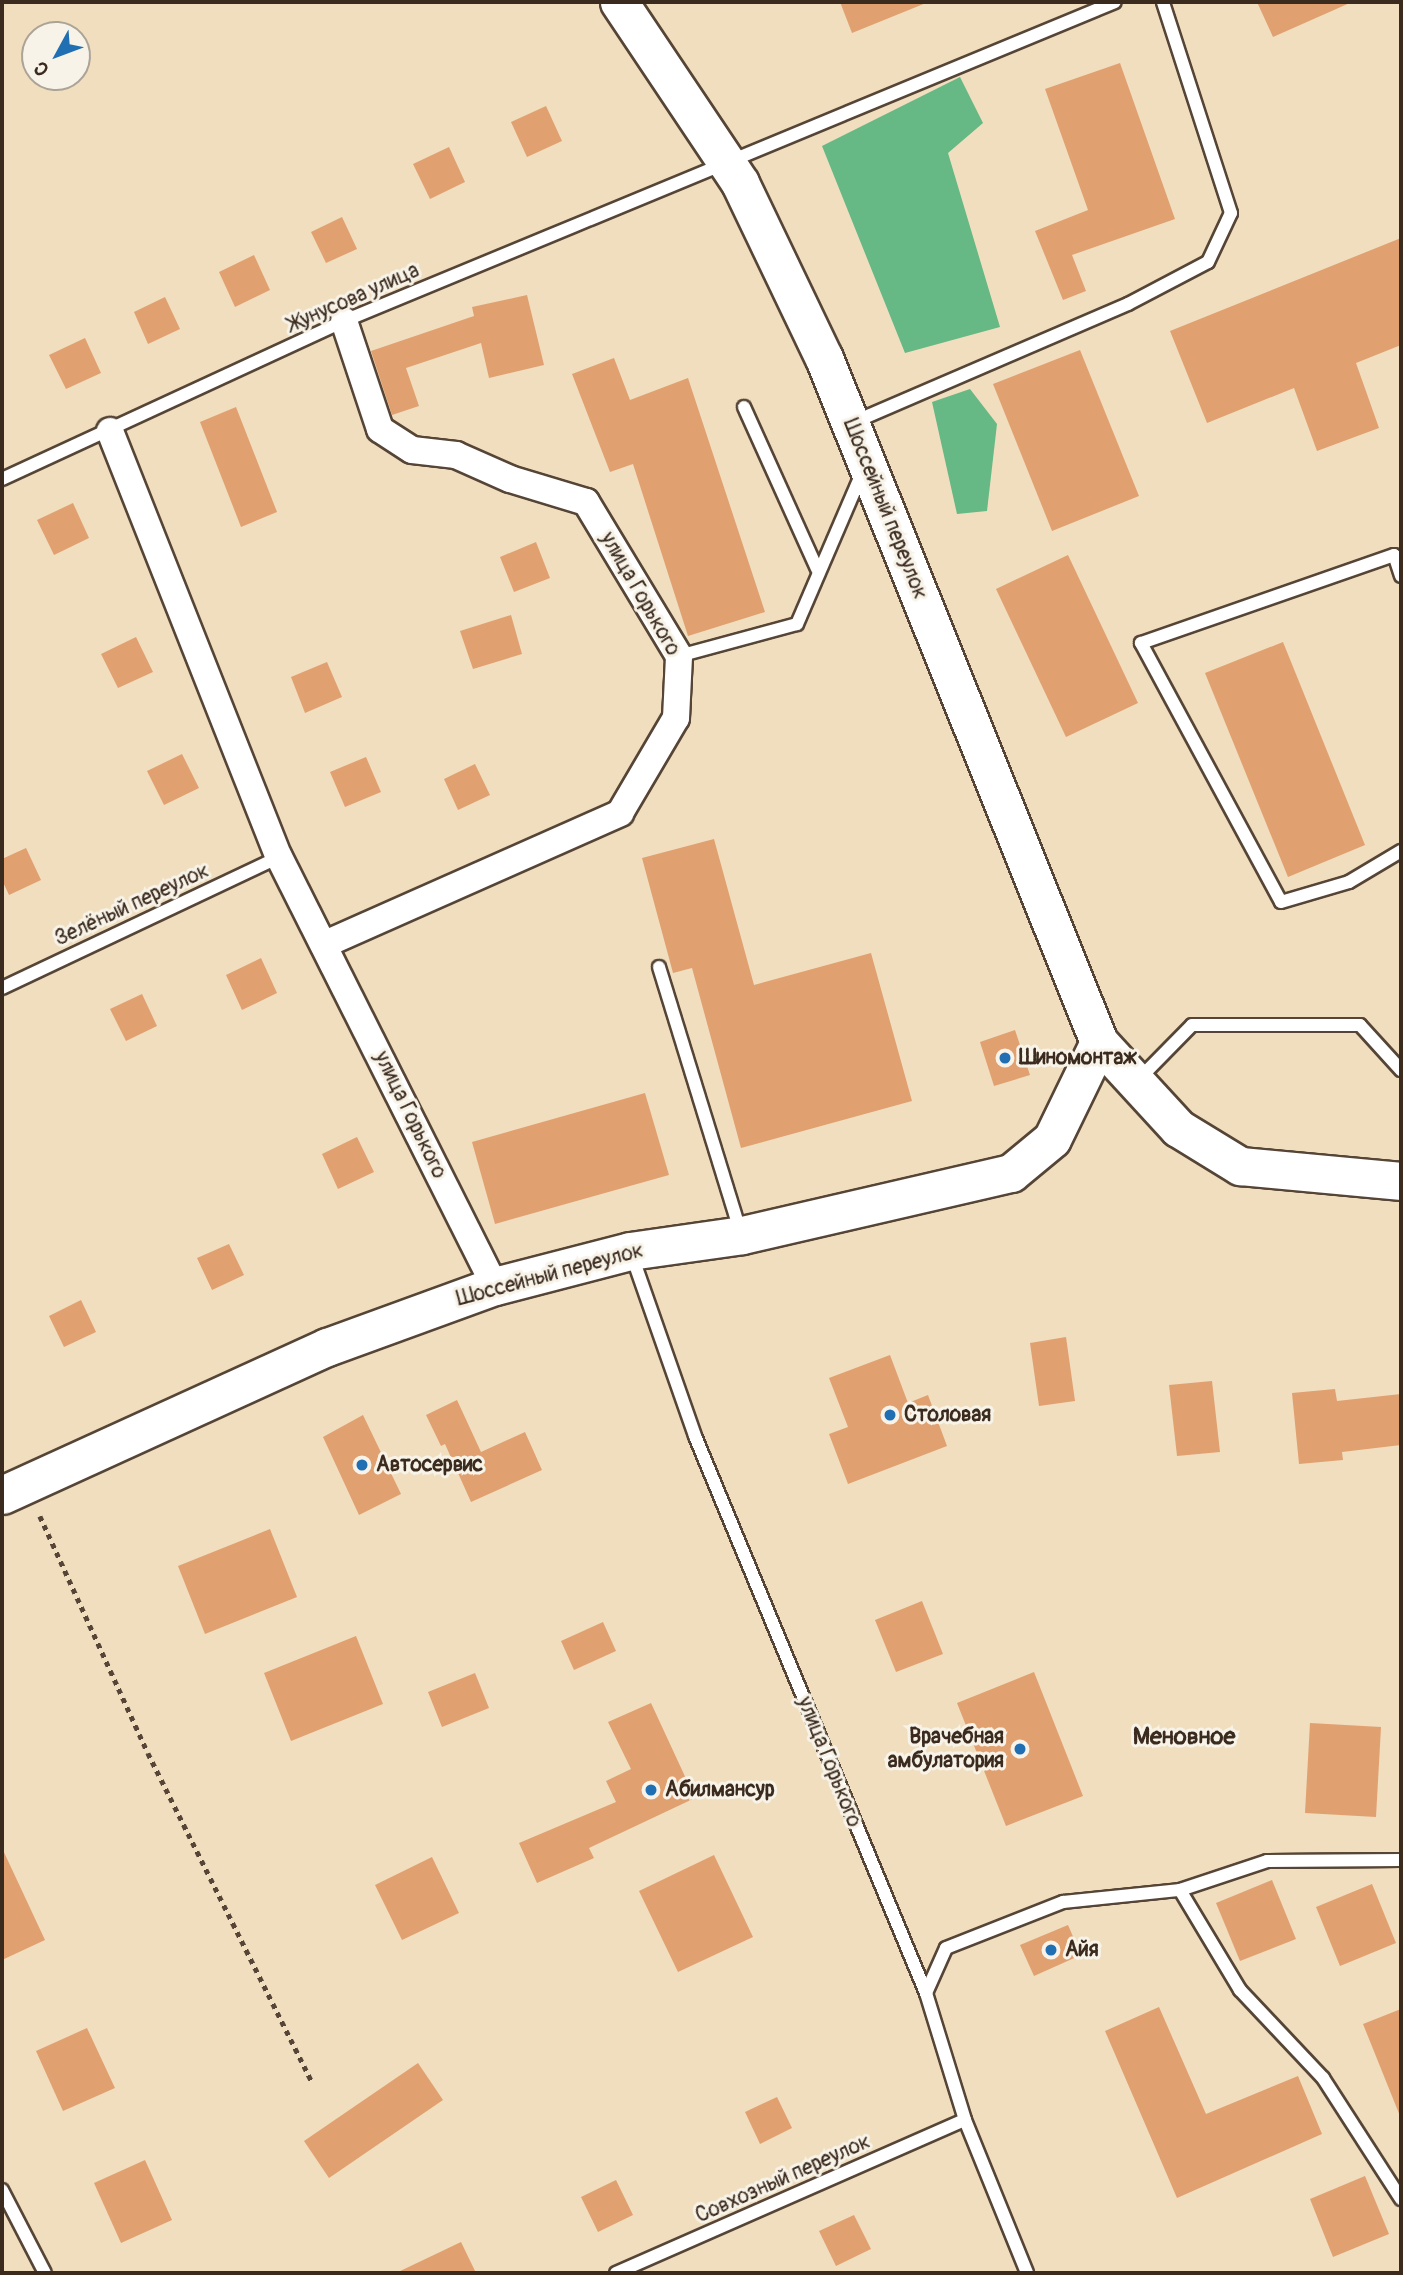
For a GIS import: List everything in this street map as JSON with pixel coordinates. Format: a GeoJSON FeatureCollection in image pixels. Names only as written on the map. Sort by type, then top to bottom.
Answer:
{"type":"FeatureCollection","features":[{"type":"Feature","properties":{"kind":"main road","name":"Шоссейный переулок"},"geometry":{"type":"LineString","coordinates":[[619,2],[725,161],[818,346],[1099,1042],[1134,1084],[1178,1128],[1241,1166],[1401,1181]]}},
{"type":"Feature","properties":{"kind":"main road","name":"Шоссейный переулок"},"geometry":{"type":"LineString","coordinates":[[14,1490],[327,1347],[495,1286],[630,1251],[742,1235],[1011,1173],[1052,1139],[1099,1042]]}},
{"type":"Feature","properties":{"kind":"street","name":"улица Горького"},"geometry":{"type":"LineString","coordinates":[[325,944],[620,813],[676,718],[679,656],[586,502],[510,480],[456,455],[412,450],[380,429],[344,321]]}},
{"type":"Feature","properties":{"kind":"street","name":"улица Горького"},"geometry":{"type":"LineString","coordinates":[[110,431],[279,858],[325,944],[495,1286]]}},
{"type":"Feature","properties":{"kind":"lane","name":"Жунусова улица"},"geometry":{"type":"LineString","coordinates":[[2,479],[344,321],[725,161],[1115,2]]}},
{"type":"Feature","properties":{"kind":"lane"},"geometry":{"type":"LineString","coordinates":[[851,424],[884,406],[1128,304],[1208,262],[1231,213],[1163,2]]}},
{"type":"Feature","properties":{"kind":"lane"},"geometry":{"type":"LineString","coordinates":[[744,407],[817,569]]}},
{"type":"Feature","properties":{"kind":"lane"},"geometry":{"type":"LineString","coordinates":[[679,656],[797,624],[817,569],[866,463]]}},
{"type":"Feature","properties":{"kind":"lane"},"geometry":{"type":"LineString","coordinates":[[1401,576],[1394,555],[1141,643],[1281,902],[1349,882],[1401,851]]}},
{"type":"Feature","properties":{"kind":"lane","name":"Зелёный переулок"},"geometry":{"type":"LineString","coordinates":[[2,988],[279,858]]}},
{"type":"Feature","properties":{"kind":"lane"},"geometry":{"type":"LineString","coordinates":[[659,967],[742,1235]]}},
{"type":"Feature","properties":{"kind":"lane"},"geometry":{"type":"LineString","coordinates":[[1134,1084],[1192,1025],[1360,1025],[1401,1070]]}},
{"type":"Feature","properties":{"kind":"lane","name":"улица Горького"},"geometry":{"type":"LineString","coordinates":[[630,1251],[695,1436],[926,1993],[965,2120],[1027,2273]]}},
{"type":"Feature","properties":{"kind":"lane"},"geometry":{"type":"LineString","coordinates":[[926,1993],[946,1948],[1063,1902],[1180,1890],[1267,1861],[1401,1860]]}},
{"type":"Feature","properties":{"kind":"lane"},"geometry":{"type":"LineString","coordinates":[[1180,1890],[1240,1990],[1323,2078],[1401,2199]]}},
{"type":"Feature","properties":{"kind":"lane","name":"Совхозный переулок"},"geometry":{"type":"LineString","coordinates":[[616,2273],[965,2120]]}},
{"type":"Feature","properties":{"kind":"lane"},"geometry":{"type":"LineString","coordinates":[[2,2190],[44,2273]]}},
{"type":"Feature","properties":{"kind":"path"},"geometry":{"type":"LineString","coordinates":[[14,1490],[312,2082]]}},
{"type":"Feature","properties":{"kind":"green space"},"geometry":{"type":"Polygon","coordinates":[[[960,77],[983,123],[948,153],[1000,327],[905,353],[822,146],[960,77]]]}},
{"type":"Feature","properties":{"kind":"green space"},"geometry":{"type":"Polygon","coordinates":[[[970,389],[997,424],[987,511],[957,514],[932,402],[970,389]]]}},
{"type":"Feature","properties":{"kind":"building"},"geometry":{"type":"Polygon","coordinates":[[[840,2],[926,2],[926,3],[852,33],[840,2]]]}},
{"type":"Feature","properties":{"kind":"building"},"geometry":{"type":"Polygon","coordinates":[[[1257,2],[1352,2],[1273,37],[1257,2]]]}},
{"type":"Feature","properties":{"kind":"building"},"geometry":{"type":"Polygon","coordinates":[[[1120,63],[1175,219],[1072,255],[1086,291],[1063,300],[1035,231],[1088,210],[1045,89],[1120,63]]]}},
{"type":"Feature","properties":{"kind":"building"},"geometry":{"type":"Polygon","coordinates":[[[546,106],[562,141],[527,157],[511,122],[546,106]]]}},
{"type":"Feature","properties":{"kind":"building"},"geometry":{"type":"Polygon","coordinates":[[[449,147],[465,182],[430,199],[413,164],[449,147]]]}},
{"type":"Feature","properties":{"kind":"building"},"geometry":{"type":"Polygon","coordinates":[[[342,217],[357,249],[326,263],[311,232],[342,217]]]}},
{"type":"Feature","properties":{"kind":"building"},"geometry":{"type":"Polygon","coordinates":[[[1401,238],[1401,345],[1356,363],[1379,428],[1317,451],[1294,388],[1207,423],[1170,331],[1401,238]]]}},
{"type":"Feature","properties":{"kind":"building"},"geometry":{"type":"Polygon","coordinates":[[[254,255],[270,290],[235,307],[219,272],[254,255]]]}},
{"type":"Feature","properties":{"kind":"building"},"geometry":{"type":"Polygon","coordinates":[[[527,295],[544,365],[489,378],[481,343],[406,368],[419,406],[392,415],[371,351],[474,316],[472,307],[527,295]]]}},
{"type":"Feature","properties":{"kind":"building"},"geometry":{"type":"Polygon","coordinates":[[[165,297],[180,329],[148,344],[134,312],[165,297]]]}},
{"type":"Feature","properties":{"kind":"building"},"geometry":{"type":"Polygon","coordinates":[[[85,338],[101,373],[66,389],[49,355],[85,338]]]}},
{"type":"Feature","properties":{"kind":"building"},"geometry":{"type":"Polygon","coordinates":[[[1080,350],[1139,496],[1052,531],[993,384],[1080,350]]]}},
{"type":"Feature","properties":{"kind":"building"},"geometry":{"type":"Polygon","coordinates":[[[614,358],[630,400],[688,378],[765,612],[688,636],[633,464],[610,472],[572,374],[614,358]]]}},
{"type":"Feature","properties":{"kind":"building"},"geometry":{"type":"Polygon","coordinates":[[[236,407],[277,512],[241,527],[200,422],[236,407]]]}},
{"type":"Feature","properties":{"kind":"building"},"geometry":{"type":"Polygon","coordinates":[[[73,503],[89,538],[54,555],[37,520],[73,503]]]}},
{"type":"Feature","properties":{"kind":"building"},"geometry":{"type":"Polygon","coordinates":[[[536,542],[550,578],[514,592],[500,557],[536,542]]]}},
{"type":"Feature","properties":{"kind":"building"},"geometry":{"type":"Polygon","coordinates":[[[1068,555],[1138,703],[1066,737],[996,589],[1068,555]]]}},
{"type":"Feature","properties":{"kind":"building"},"geometry":{"type":"Polygon","coordinates":[[[511,615],[522,654],[473,669],[460,631],[511,615]]]}},
{"type":"Feature","properties":{"kind":"building"},"geometry":{"type":"Polygon","coordinates":[[[136,637],[153,672],[118,688],[101,654],[136,637]]]}},
{"type":"Feature","properties":{"kind":"building"},"geometry":{"type":"Polygon","coordinates":[[[1283,642],[1365,845],[1288,877],[1205,673],[1283,642]]]}},
{"type":"Feature","properties":{"kind":"building"},"geometry":{"type":"Polygon","coordinates":[[[327,662],[342,697],[305,713],[291,677],[327,662]]]}},
{"type":"Feature","properties":{"kind":"building"},"geometry":{"type":"Polygon","coordinates":[[[182,754],[199,788],[164,805],[147,771],[182,754]]]}},
{"type":"Feature","properties":{"kind":"building"},"geometry":{"type":"Polygon","coordinates":[[[366,757],[381,792],[345,807],[330,772],[366,757]]]}},
{"type":"Feature","properties":{"kind":"building"},"geometry":{"type":"Polygon","coordinates":[[[475,764],[490,795],[458,810],[444,779],[475,764]]]}},
{"type":"Feature","properties":{"kind":"building"},"geometry":{"type":"Polygon","coordinates":[[[714,839],[754,985],[871,953],[912,1101],[741,1148],[692,968],[673,973],[642,858],[714,839]]]}},
{"type":"Feature","properties":{"kind":"building"},"geometry":{"type":"Polygon","coordinates":[[[26,848],[41,880],[9,895],[2,880],[2,859],[26,848]]]}},
{"type":"Feature","properties":{"kind":"building"},"geometry":{"type":"Polygon","coordinates":[[[261,958],[277,993],[242,1010],[226,975],[261,958]]]}},
{"type":"Feature","properties":{"kind":"building"},"geometry":{"type":"Polygon","coordinates":[[[142,994],[157,1026],[126,1041],[110,1009],[142,994]]]}},
{"type":"Feature","properties":{"kind":"building","name":"Шиномонтаж"},"geometry":{"type":"Polygon","coordinates":[[[1015,1030],[1030,1075],[994,1086],[980,1042],[1015,1030]]]}},
{"type":"Feature","properties":{"kind":"building"},"geometry":{"type":"Polygon","coordinates":[[[645,1093],[669,1175],[495,1224],[472,1142],[645,1093]]]}},
{"type":"Feature","properties":{"kind":"building"},"geometry":{"type":"Polygon","coordinates":[[[357,1137],[374,1172],[338,1189],[322,1154],[357,1137]]]}},
{"type":"Feature","properties":{"kind":"building"},"geometry":{"type":"Polygon","coordinates":[[[229,1244],[244,1275],[212,1290],[197,1258],[229,1244]]]}},
{"type":"Feature","properties":{"kind":"building"},"geometry":{"type":"Polygon","coordinates":[[[81,1300],[96,1332],[64,1347],[49,1316],[81,1300]]]}},
{"type":"Feature","properties":{"kind":"building"},"geometry":{"type":"Polygon","coordinates":[[[1066,1337],[1075,1401],[1039,1406],[1030,1343],[1066,1337]]]}},
{"type":"Feature","properties":{"kind":"building","name":"Столовая"},"geometry":{"type":"Polygon","coordinates":[[[890,1355],[908,1403],[928,1395],[947,1446],[848,1484],[829,1434],[848,1427],[829,1378],[890,1355]]]}},
{"type":"Feature","properties":{"kind":"building"},"geometry":{"type":"Polygon","coordinates":[[[1212,1381],[1220,1452],[1177,1456],[1169,1385],[1212,1381]]]}},
{"type":"Feature","properties":{"kind":"building"},"geometry":{"type":"Polygon","coordinates":[[[1335,1389],[1337,1401],[1401,1394],[1401,1445],[1342,1452],[1343,1460],[1299,1464],[1292,1393],[1335,1389]]]}},
{"type":"Feature","properties":{"kind":"building"},"geometry":{"type":"Polygon","coordinates":[[[457,1400],[481,1452],[525,1432],[542,1470],[471,1502],[445,1444],[441,1446],[426,1415],[457,1400]]]}},
{"type":"Feature","properties":{"kind":"building","name":"Автосервис"},"geometry":{"type":"Polygon","coordinates":[[[363,1415],[401,1494],[359,1515],[323,1437],[363,1415]]]}},
{"type":"Feature","properties":{"kind":"building"},"geometry":{"type":"Polygon","coordinates":[[[270,1529],[297,1597],[205,1634],[178,1566],[270,1529]]]}},
{"type":"Feature","properties":{"kind":"building"},"geometry":{"type":"Polygon","coordinates":[[[922,1601],[943,1654],[896,1672],[875,1620],[922,1601]]]}},
{"type":"Feature","properties":{"kind":"building"},"geometry":{"type":"Polygon","coordinates":[[[603,1622],[616,1651],[574,1670],[561,1641],[603,1622]]]}},
{"type":"Feature","properties":{"kind":"building"},"geometry":{"type":"Polygon","coordinates":[[[356,1636],[383,1704],[291,1741],[264,1673],[356,1636]]]}},
{"type":"Feature","properties":{"kind":"building","name":"Врачебная амбулатория"},"geometry":{"type":"Polygon","coordinates":[[[1034,1672],[1083,1796],[1006,1826],[957,1703],[1034,1672]]]}},
{"type":"Feature","properties":{"kind":"building"},"geometry":{"type":"Polygon","coordinates":[[[475,1673],[489,1708],[442,1727],[428,1692],[475,1673]]]}},
{"type":"Feature","properties":{"kind":"building"},"geometry":{"type":"Polygon","coordinates":[[[651,1703],[695,1798],[589,1848],[594,1858],[537,1883],[519,1843],[616,1802],[606,1781],[631,1769],[608,1722],[651,1703]]]}},
{"type":"Feature","properties":{"kind":"building"},"geometry":{"type":"Polygon","coordinates":[[[1310,1723],[1381,1727],[1376,1817],[1305,1813],[1310,1723]]]}},
{"type":"Feature","properties":{"kind":"building"},"geometry":{"type":"Polygon","coordinates":[[[2,1848],[45,1940],[2,1960],[2,1848]]]}},
{"type":"Feature","properties":{"kind":"building"},"geometry":{"type":"Polygon","coordinates":[[[714,1855],[753,1937],[678,1972],[639,1891],[714,1855]]]}},
{"type":"Feature","properties":{"kind":"building"},"geometry":{"type":"Polygon","coordinates":[[[432,1857],[459,1913],[402,1940],[375,1885],[432,1857]]]}},
{"type":"Feature","properties":{"kind":"building"},"geometry":{"type":"Polygon","coordinates":[[[1272,1880],[1296,1939],[1240,1961],[1216,1903],[1272,1880]]]}},
{"type":"Feature","properties":{"kind":"building"},"geometry":{"type":"Polygon","coordinates":[[[1372,1884],[1396,1943],[1340,1966],[1316,1907],[1372,1884]]]}},
{"type":"Feature","properties":{"kind":"building","name":"Айя"},"geometry":{"type":"Polygon","coordinates":[[[1068,1925],[1081,1955],[1034,1976],[1020,1945],[1068,1925]]]}},
{"type":"Feature","properties":{"kind":"building"},"geometry":{"type":"Polygon","coordinates":[[[1159,2007],[1206,2114],[1298,2076],[1322,2134],[1177,2198],[1105,2031],[1159,2007]]]}},
{"type":"Feature","properties":{"kind":"building"},"geometry":{"type":"Polygon","coordinates":[[[1401,2009],[1401,2115],[1400,2116],[1363,2024],[1401,2009]]]}},
{"type":"Feature","properties":{"kind":"building"},"geometry":{"type":"Polygon","coordinates":[[[87,2028],[115,2088],[63,2111],[36,2051],[87,2028]]]}},
{"type":"Feature","properties":{"kind":"building"},"geometry":{"type":"Polygon","coordinates":[[[418,2063],[443,2100],[329,2178],[304,2141],[418,2063]]]}},
{"type":"Feature","properties":{"kind":"building"},"geometry":{"type":"Polygon","coordinates":[[[777,2097],[792,2128],[760,2144],[745,2112],[777,2097]]]}},
{"type":"Feature","properties":{"kind":"building"},"geometry":{"type":"Polygon","coordinates":[[[145,2160],[172,2220],[121,2243],[94,2183],[145,2160]]]}},
{"type":"Feature","properties":{"kind":"building"},"geometry":{"type":"Polygon","coordinates":[[[1365,2176],[1389,2234],[1333,2257],[1310,2199],[1365,2176]]]}},
{"type":"Feature","properties":{"kind":"building"},"geometry":{"type":"Polygon","coordinates":[[[616,2180],[633,2215],[598,2232],[581,2197],[616,2180]]]}},
{"type":"Feature","properties":{"kind":"building"},"geometry":{"type":"Polygon","coordinates":[[[854,2215],[871,2249],[836,2266],[819,2231],[854,2215]]]}},
{"type":"Feature","properties":{"kind":"building"},"geometry":{"type":"Polygon","coordinates":[[[461,2242],[476,2273],[396,2273],[461,2242]]]}},
{"type":"Feature","properties":{"kind":"place","name":"Шиномонтаж"},"geometry":{"type":"Point","coordinates":[1005,1058]}},
{"type":"Feature","properties":{"kind":"place","name":"Столовая"},"geometry":{"type":"Point","coordinates":[890,1415]}},
{"type":"Feature","properties":{"kind":"place","name":"Автосервис"},"geometry":{"type":"Point","coordinates":[362,1465]}},
{"type":"Feature","properties":{"kind":"place","name":"Врачебная амбулатория"},"geometry":{"type":"Point","coordinates":[1020,1749]}},
{"type":"Feature","properties":{"kind":"place","name":"Абилмансур"},"geometry":{"type":"Point","coordinates":[651,1790]}},
{"type":"Feature","properties":{"kind":"place","name":"Айя"},"geometry":{"type":"Point","coordinates":[1051,1950]}},
{"type":"Feature","properties":{"kind":"district","name":"Меновное"},"geometry":{"type":"Point","coordinates":[1184,1737]}}]}
